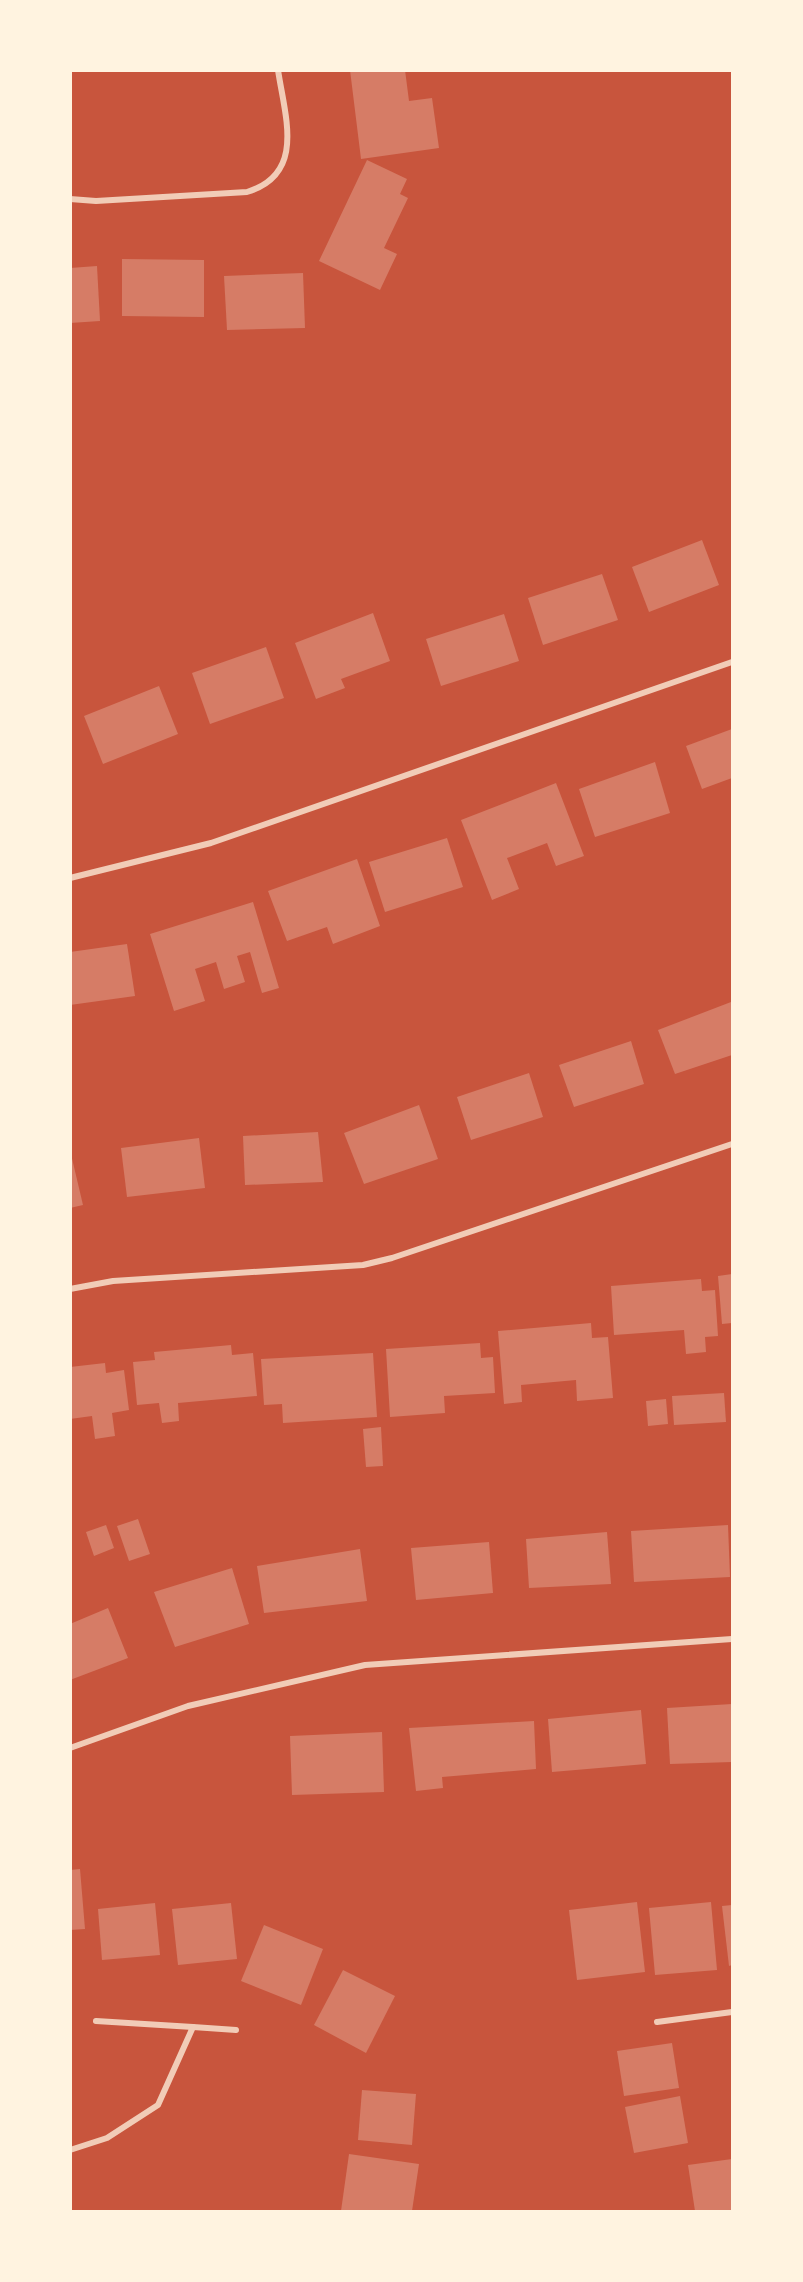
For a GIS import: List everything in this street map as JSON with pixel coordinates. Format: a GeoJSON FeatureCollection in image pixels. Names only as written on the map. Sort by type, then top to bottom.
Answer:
{"type":"FeatureCollection","features":[{"type":"Feature","properties":{"kind":"street"},"geometry":{"type":"LineString","coordinates":[[70,199],[96,201],[236,193],[265,187],[282,168],[289,138],[278,70]]}},
{"type":"Feature","properties":{"kind":"street"},"geometry":{"type":"LineString","coordinates":[[70,878],[211,843],[732,662]]}},
{"type":"Feature","properties":{"kind":"street"},"geometry":{"type":"LineString","coordinates":[[70,1289],[113,1281],[357,1266],[392,1258],[732,1144]]}},
{"type":"Feature","properties":{"kind":"street"},"geometry":{"type":"LineString","coordinates":[[70,1749],[188,1706],[365,1665],[732,1639]]}},
{"type":"Feature","properties":{"kind":"street"},"geometry":{"type":"LineString","coordinates":[[657,2022],[732,2012]]}},
{"type":"Feature","properties":{"kind":"street"},"geometry":{"type":"LineString","coordinates":[[96,2021],[236,2030]]}},
{"type":"Feature","properties":{"kind":"street"},"geometry":{"type":"LineString","coordinates":[[70,2150],[107,2138],[158,2105],[193,2027]]}},
{"type":"Feature","properties":{"kind":"building"},"geometry":{"type":"Polygon","coordinates":[[[350,70],[405,70],[409,101],[432,98],[439,148],[361,159],[350,70]]]}},
{"type":"Feature","properties":{"kind":"building"},"geometry":{"type":"Polygon","coordinates":[[[367,160],[407,179],[400,194],[408,198],[384,248],[397,254],[380,290],[319,261],[367,160]]]}},
{"type":"Feature","properties":{"kind":"building"},"geometry":{"type":"Polygon","coordinates":[[[122,259],[204,260],[204,317],[122,316],[122,259]]]}},
{"type":"Feature","properties":{"kind":"building"},"geometry":{"type":"Polygon","coordinates":[[[97,266],[100,321],[70,323],[70,268],[97,266]]]}},
{"type":"Feature","properties":{"kind":"building"},"geometry":{"type":"Polygon","coordinates":[[[303,273],[305,328],[227,330],[224,276],[303,273]]]}},
{"type":"Feature","properties":{"kind":"building"},"geometry":{"type":"Polygon","coordinates":[[[702,540],[719,585],[649,612],[632,567],[702,540]]]}},
{"type":"Feature","properties":{"kind":"building"},"geometry":{"type":"Polygon","coordinates":[[[602,574],[618,620],[543,645],[528,598],[602,574]]]}},
{"type":"Feature","properties":{"kind":"building"},"geometry":{"type":"Polygon","coordinates":[[[373,613],[390,661],[341,679],[345,688],[316,699],[295,643],[373,613]]]}},
{"type":"Feature","properties":{"kind":"building"},"geometry":{"type":"Polygon","coordinates":[[[504,614],[519,661],[441,686],[426,639],[504,614]]]}},
{"type":"Feature","properties":{"kind":"building"},"geometry":{"type":"Polygon","coordinates":[[[266,647],[284,698],[210,724],[192,673],[266,647]]]}},
{"type":"Feature","properties":{"kind":"building"},"geometry":{"type":"Polygon","coordinates":[[[159,686],[178,734],[103,764],[84,716],[159,686]]]}},
{"type":"Feature","properties":{"kind":"building"},"geometry":{"type":"Polygon","coordinates":[[[732,729],[732,778],[702,789],[686,746],[732,729]]]}},
{"type":"Feature","properties":{"kind":"building"},"geometry":{"type":"Polygon","coordinates":[[[655,762],[670,813],[595,837],[579,789],[655,762]]]}},
{"type":"Feature","properties":{"kind":"building"},"geometry":{"type":"Polygon","coordinates":[[[556,783],[584,856],[556,866],[547,843],[507,858],[519,889],[492,900],[461,820],[556,783]]]}},
{"type":"Feature","properties":{"kind":"building"},"geometry":{"type":"Polygon","coordinates":[[[447,838],[463,887],[385,912],[369,862],[447,838]]]}},
{"type":"Feature","properties":{"kind":"building"},"geometry":{"type":"Polygon","coordinates":[[[357,859],[380,926],[333,944],[327,927],[287,941],[268,891],[357,859]]]}},
{"type":"Feature","properties":{"kind":"building"},"geometry":{"type":"Polygon","coordinates":[[[253,902],[279,988],[262,993],[250,952],[237,956],[245,982],[224,989],[216,962],[195,969],[205,1001],[174,1011],[150,934],[253,902]]]}},
{"type":"Feature","properties":{"kind":"building"},"geometry":{"type":"Polygon","coordinates":[[[127,944],[135,996],[70,1005],[70,952],[127,944]]]}},
{"type":"Feature","properties":{"kind":"building"},"geometry":{"type":"Polygon","coordinates":[[[731,1002],[732,1055],[675,1074],[658,1030],[731,1002]]]}},
{"type":"Feature","properties":{"kind":"building"},"geometry":{"type":"Polygon","coordinates":[[[631,1041],[644,1084],[574,1107],[559,1065],[631,1041]]]}},
{"type":"Feature","properties":{"kind":"building"},"geometry":{"type":"Polygon","coordinates":[[[529,1073],[543,1117],[471,1140],[457,1097],[529,1073]]]}},
{"type":"Feature","properties":{"kind":"building"},"geometry":{"type":"Polygon","coordinates":[[[419,1105],[438,1159],[364,1184],[344,1133],[419,1105]]]}},
{"type":"Feature","properties":{"kind":"building"},"geometry":{"type":"Polygon","coordinates":[[[318,1132],[323,1182],[245,1185],[243,1136],[318,1132]]]}},
{"type":"Feature","properties":{"kind":"building"},"geometry":{"type":"Polygon","coordinates":[[[199,1138],[205,1188],[127,1197],[121,1148],[199,1138]]]}},
{"type":"Feature","properties":{"kind":"building"},"geometry":{"type":"Polygon","coordinates":[[[70,1150],[83,1205],[70,1208],[70,1150]]]}},
{"type":"Feature","properties":{"kind":"building"},"geometry":{"type":"Polygon","coordinates":[[[732,1274],[732,1323],[722,1324],[718,1276],[732,1274]]]}},
{"type":"Feature","properties":{"kind":"building"},"geometry":{"type":"Polygon","coordinates":[[[701,1279],[702,1291],[715,1290],[718,1336],[705,1337],[706,1352],[686,1354],[684,1330],[614,1335],[611,1286],[701,1279]]]}},
{"type":"Feature","properties":{"kind":"building"},"geometry":{"type":"Polygon","coordinates":[[[591,1323],[592,1338],[608,1337],[613,1398],[577,1401],[576,1380],[521,1385],[522,1402],[504,1404],[498,1331],[591,1323]]]}},
{"type":"Feature","properties":{"kind":"building"},"geometry":{"type":"Polygon","coordinates":[[[480,1343],[481,1358],[493,1357],[495,1393],[444,1396],[445,1413],[390,1417],[386,1349],[480,1343]]]}},
{"type":"Feature","properties":{"kind":"building"},"geometry":{"type":"Polygon","coordinates":[[[231,1345],[232,1355],[253,1353],[257,1396],[178,1403],[179,1421],[162,1423],[159,1403],[137,1405],[133,1362],[155,1360],[154,1352],[231,1345]]]}},
{"type":"Feature","properties":{"kind":"building"},"geometry":{"type":"Polygon","coordinates":[[[373,1353],[377,1417],[283,1423],[282,1404],[264,1405],[261,1359],[373,1353]]]}},
{"type":"Feature","properties":{"kind":"building"},"geometry":{"type":"Polygon","coordinates":[[[105,1363],[106,1373],[124,1370],[129,1410],[112,1413],[115,1436],[95,1439],[92,1416],[70,1419],[70,1367],[105,1363]]]}},
{"type":"Feature","properties":{"kind":"building"},"geometry":{"type":"Polygon","coordinates":[[[724,1393],[726,1422],[674,1425],[672,1396],[724,1393]]]}},
{"type":"Feature","properties":{"kind":"building"},"geometry":{"type":"Polygon","coordinates":[[[666,1399],[668,1424],[648,1426],[646,1401],[666,1399]]]}},
{"type":"Feature","properties":{"kind":"building"},"geometry":{"type":"Polygon","coordinates":[[[381,1427],[383,1466],[366,1467],[363,1429],[381,1427]]]}},
{"type":"Feature","properties":{"kind":"building"},"geometry":{"type":"Polygon","coordinates":[[[138,1519],[150,1554],[129,1561],[117,1526],[138,1519]]]}},
{"type":"Feature","properties":{"kind":"building"},"geometry":{"type":"Polygon","coordinates":[[[106,1525],[114,1548],[94,1556],[86,1532],[106,1525]]]}},
{"type":"Feature","properties":{"kind":"building"},"geometry":{"type":"Polygon","coordinates":[[[728,1525],[730,1577],[634,1582],[631,1531],[728,1525]]]}},
{"type":"Feature","properties":{"kind":"building"},"geometry":{"type":"Polygon","coordinates":[[[607,1532],[611,1584],[529,1588],[526,1539],[607,1532]]]}},
{"type":"Feature","properties":{"kind":"building"},"geometry":{"type":"Polygon","coordinates":[[[489,1542],[493,1593],[416,1600],[411,1548],[489,1542]]]}},
{"type":"Feature","properties":{"kind":"building"},"geometry":{"type":"Polygon","coordinates":[[[360,1549],[367,1601],[264,1613],[257,1566],[360,1549]]]}},
{"type":"Feature","properties":{"kind":"building"},"geometry":{"type":"Polygon","coordinates":[[[232,1568],[249,1624],[175,1647],[154,1592],[232,1568]]]}},
{"type":"Feature","properties":{"kind":"building"},"geometry":{"type":"Polygon","coordinates":[[[108,1608],[128,1658],[70,1680],[70,1624],[108,1608]]]}},
{"type":"Feature","properties":{"kind":"building"},"geometry":{"type":"Polygon","coordinates":[[[732,1704],[732,1762],[670,1764],[667,1708],[732,1704]]]}},
{"type":"Feature","properties":{"kind":"building"},"geometry":{"type":"Polygon","coordinates":[[[641,1710],[646,1764],[552,1772],[548,1719],[641,1710]]]}},
{"type":"Feature","properties":{"kind":"building"},"geometry":{"type":"Polygon","coordinates":[[[534,1721],[536,1769],[442,1777],[443,1788],[416,1791],[409,1728],[534,1721]]]}},
{"type":"Feature","properties":{"kind":"building"},"geometry":{"type":"Polygon","coordinates":[[[382,1732],[384,1792],[292,1795],[290,1736],[382,1732]]]}},
{"type":"Feature","properties":{"kind":"building"},"geometry":{"type":"Polygon","coordinates":[[[80,1869],[85,1929],[70,1930],[70,1870],[80,1869]]]}},
{"type":"Feature","properties":{"kind":"building"},"geometry":{"type":"Polygon","coordinates":[[[637,1902],[645,1972],[577,1980],[569,1910],[637,1902]]]}},
{"type":"Feature","properties":{"kind":"building"},"geometry":{"type":"Polygon","coordinates":[[[711,1902],[717,1970],[655,1975],[649,1908],[711,1902]]]}},
{"type":"Feature","properties":{"kind":"building"},"geometry":{"type":"Polygon","coordinates":[[[155,1903],[160,1955],[102,1960],[98,1909],[155,1903]]]}},
{"type":"Feature","properties":{"kind":"building"},"geometry":{"type":"Polygon","coordinates":[[[231,1903],[237,1959],[178,1965],[172,1909],[231,1903]]]}},
{"type":"Feature","properties":{"kind":"building"},"geometry":{"type":"Polygon","coordinates":[[[732,1905],[732,1965],[729,1966],[722,1906],[732,1905]]]}},
{"type":"Feature","properties":{"kind":"building"},"geometry":{"type":"Polygon","coordinates":[[[264,1925],[323,1949],[301,2005],[241,1981],[264,1925]]]}},
{"type":"Feature","properties":{"kind":"building"},"geometry":{"type":"Polygon","coordinates":[[[343,1970],[395,1996],[366,2053],[314,2025],[343,1970]]]}},
{"type":"Feature","properties":{"kind":"building"},"geometry":{"type":"Polygon","coordinates":[[[672,2043],[679,2088],[624,2096],[617,2051],[672,2043]]]}},
{"type":"Feature","properties":{"kind":"building"},"geometry":{"type":"Polygon","coordinates":[[[362,2090],[416,2094],[412,2145],[358,2140],[362,2090]]]}},
{"type":"Feature","properties":{"kind":"building"},"geometry":{"type":"Polygon","coordinates":[[[680,2096],[688,2143],[634,2153],[625,2107],[680,2096]]]}},
{"type":"Feature","properties":{"kind":"building"},"geometry":{"type":"Polygon","coordinates":[[[349,2154],[419,2164],[412,2211],[341,2211],[349,2154]]]}},
{"type":"Feature","properties":{"kind":"building"},"geometry":{"type":"Polygon","coordinates":[[[732,2159],[732,2211],[695,2211],[688,2165],[732,2159]]]}}]}
